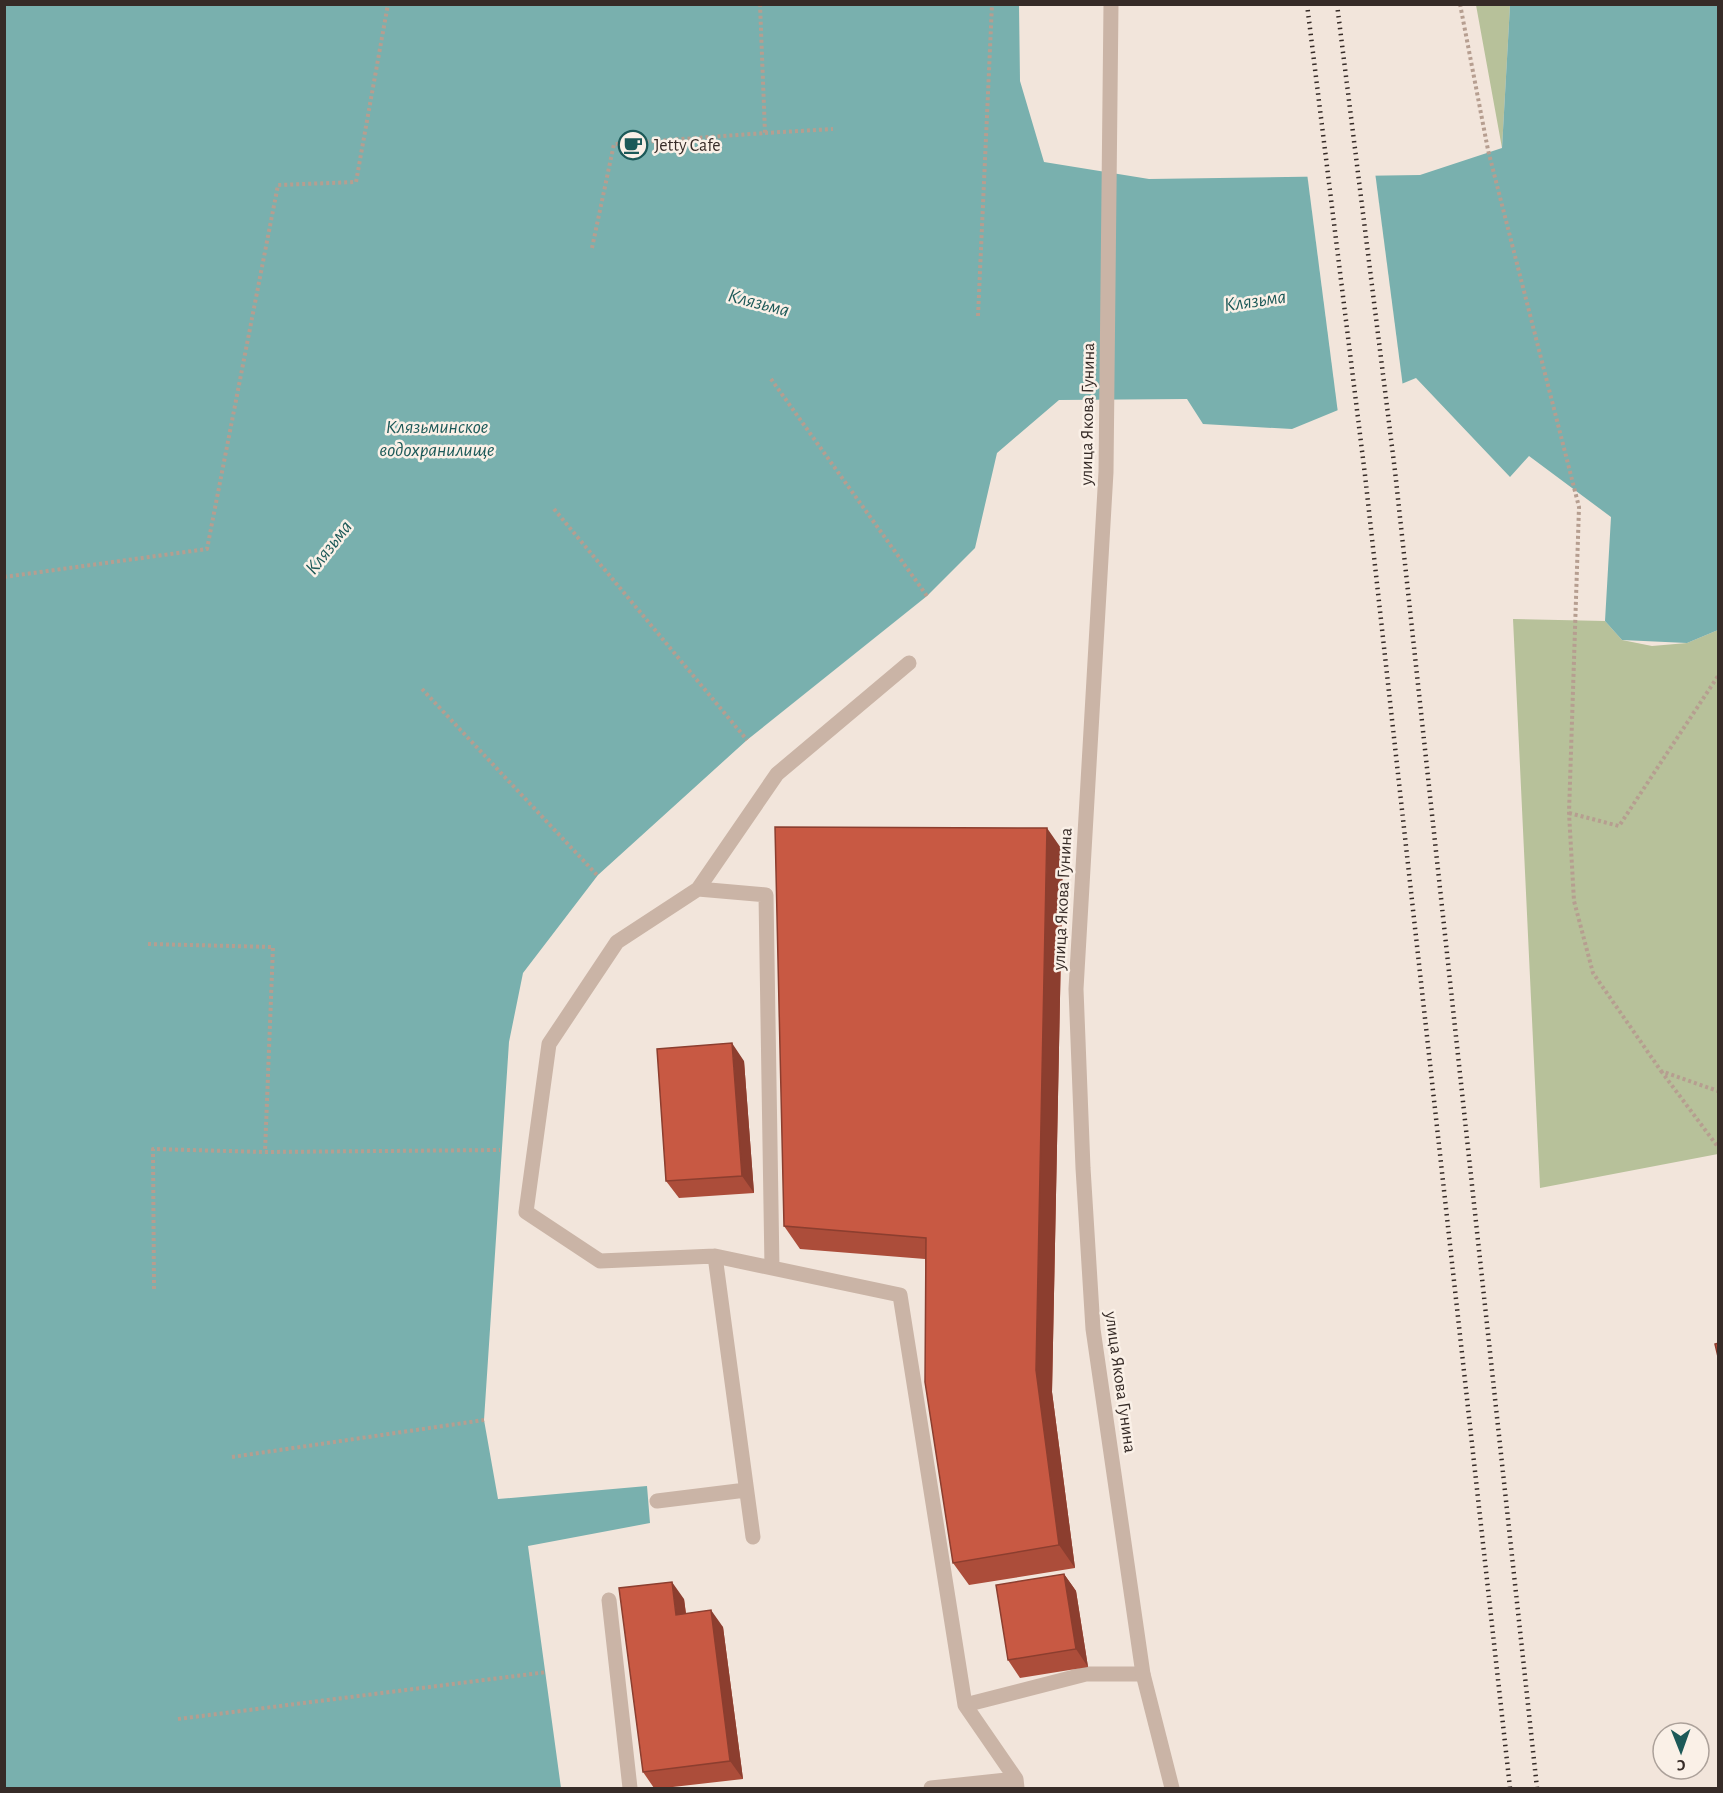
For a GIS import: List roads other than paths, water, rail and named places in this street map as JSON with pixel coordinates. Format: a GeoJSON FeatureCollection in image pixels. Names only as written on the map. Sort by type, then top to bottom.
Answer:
{"type":"FeatureCollection","features":[{"type":"Feature","properties":{"kind":"street","name":"улица Якова Гунина"},"geometry":{"type":"LineString","coordinates":[[1111,4],[1106,472],[1076,989],[1083,1168],[1093,1329],[1143,1674],[1172,1788]]}},
{"type":"Feature","properties":{"kind":"street"},"geometry":{"type":"LineString","coordinates":[[909,663],[777,774],[698,889],[617,942],[549,1044],[526,1212],[600,1261],[715,1256],[900,1295],[965,1705],[1017,1784]]}},
{"type":"Feature","properties":{"kind":"street"},"geometry":{"type":"LineString","coordinates":[[698,889],[766,895],[772,1268]]}},
{"type":"Feature","properties":{"kind":"street"},"geometry":{"type":"LineString","coordinates":[[715,1256],[753,1537]]}},
{"type":"Feature","properties":{"kind":"street"},"geometry":{"type":"LineString","coordinates":[[657,1502],[746,1490]]}},
{"type":"Feature","properties":{"kind":"street"},"geometry":{"type":"LineString","coordinates":[[609,1600],[630,1788]]}},
{"type":"Feature","properties":{"kind":"street"},"geometry":{"type":"LineString","coordinates":[[965,1705],[1086,1674],[1143,1674]]}},
{"type":"Feature","properties":{"kind":"street"},"geometry":{"type":"LineString","coordinates":[[931,1788],[1017,1784]]}},
{"type":"Feature","properties":{"kind":"water","name":"Клязьминское водохранилище"},"geometry":{"type":"Polygon","coordinates":[[[5,5],[1019,5],[1020,81],[1044,162],[1149,179],[1420,175],[1502,148],[1510,5],[1718,5],[1718,630],[1687,643],[1622,640],[1605,621],[1611,517],[1529,456],[1510,477],[1416,378],[1292,429],[1203,424],[1187,399],[1059,400],[997,453],[975,548],[927,596],[747,740],[598,875],[523,973],[509,1042],[484,1420],[498,1499],[647,1486],[650,1523],[528,1546],[561,1788],[5,1788],[5,5]]]}},
{"type":"Feature","properties":{"kind":"railway"},"geometry":{"type":"LineString","coordinates":[[1307,4],[1365,475],[1510,1788]]}},
{"type":"Feature","properties":{"kind":"railway"},"geometry":{"type":"LineString","coordinates":[[1337,4],[1395,471],[1537,1788]]}},
{"type":"Feature","properties":{"kind":"place","name":"Jetty Cafe"},"geometry":{"type":"Point","coordinates":[633,145]}},
{"type":"Feature","properties":{"kind":"water label","name":"Клязьма"},"geometry":{"type":"Point","coordinates":[1255,300]}},
{"type":"Feature","properties":{"kind":"water label","name":"Клязьма"},"geometry":{"type":"Point","coordinates":[759,302]}},
{"type":"Feature","properties":{"kind":"water label","name":"Клязьма"},"geometry":{"type":"Point","coordinates":[328,547]}}]}
